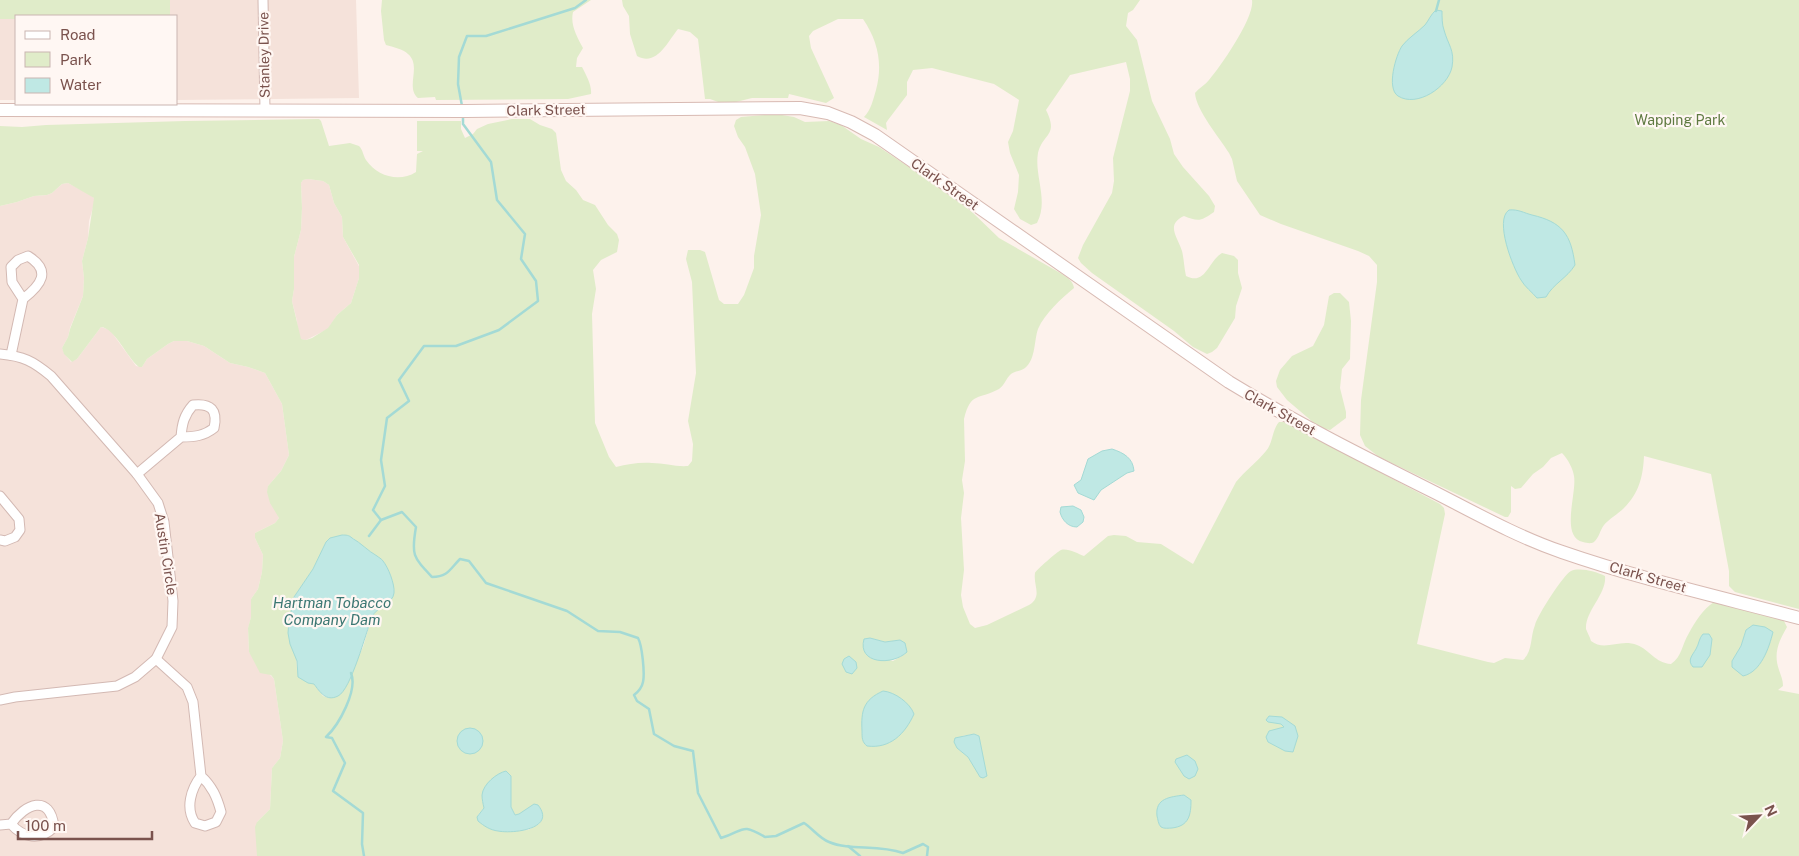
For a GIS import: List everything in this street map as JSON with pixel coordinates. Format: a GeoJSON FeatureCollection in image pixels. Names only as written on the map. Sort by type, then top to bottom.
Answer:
{"type":"FeatureCollection","features":[{"type":"Feature","properties":{"kind":"main road","name":"Clark Street"},"geometry":{"type":"LineString","coordinates":[[0,110],[462,111],[800,108],[828,113],[851,122],[875,135],[1229,382],[1359,455],[1519,535],[1562,552],[1613,568],[1799,618]]}},
{"type":"Feature","properties":{"kind":"street","name":"Stanley Drive"},"geometry":{"type":"LineString","coordinates":[[263,0],[265,110]]}},
{"type":"Feature","properties":{"kind":"street"},"geometry":{"type":"LineString","coordinates":[[12,355],[23,299],[33,292],[42,280],[42,268],[37,261],[28,256],[18,260],[11,267],[12,282],[23,299]]}},
{"type":"Feature","properties":{"kind":"street","name":"Austin Circle"},"geometry":{"type":"LineString","coordinates":[[0,354],[27,358],[51,376],[136,474],[158,503],[164,522],[173,602],[172,626],[156,659],[135,677],[117,686],[0,700]]}},
{"type":"Feature","properties":{"kind":"street"},"geometry":{"type":"LineString","coordinates":[[136,474],[181,437],[206,434],[214,428],[216,417],[213,409],[203,404],[193,405],[186,412],[182,424],[181,437]]}},
{"type":"Feature","properties":{"kind":"street"},"geometry":{"type":"LineString","coordinates":[[0,496],[19,519],[20,530],[15,537],[6,542],[0,540]]}},
{"type":"Feature","properties":{"kind":"street"},"geometry":{"type":"LineString","coordinates":[[156,659],[187,687],[193,702],[201,776],[216,795],[221,812],[216,822],[205,826],[195,823],[190,816],[190,802],[195,784],[201,776]]}},
{"type":"Feature","properties":{"kind":"street"},"geometry":{"type":"LineString","coordinates":[[0,825],[10,824],[18,814],[31,806],[41,805],[49,810],[53,818],[54,827],[47,834],[37,837],[17,831],[10,824]]}},
{"type":"Feature","properties":{"kind":"shaded area"},"geometry":{"type":"Polygon","coordinates":[[[170,0],[356,0],[359,98],[178,100],[178,15],[170,15],[170,0]]]}},
{"type":"Feature","properties":{"kind":"shaded area"},"geometry":{"type":"Polygon","coordinates":[[[0,19],[15,19],[15,100],[0,100],[0,19]]]}},
{"type":"Feature","properties":{"kind":"shaded area"},"geometry":{"type":"Polygon","coordinates":[[[303,180],[323,181],[329,185],[334,203],[342,217],[343,237],[360,268],[359,278],[351,303],[337,315],[328,329],[306,340],[300,339],[298,334],[292,301],[294,257],[301,230],[301,183],[303,180]]]}},
{"type":"Feature","properties":{"kind":"shaded area"},"geometry":{"type":"Polygon","coordinates":[[[68,183],[94,198],[89,221],[88,238],[82,261],[84,278],[83,296],[62,348],[71,362],[77,359],[101,327],[110,330],[136,366],[142,367],[147,359],[168,344],[174,341],[187,341],[204,346],[230,363],[265,373],[282,404],[289,455],[281,471],[268,486],[279,518],[275,523],[255,533],[255,538],[263,555],[262,572],[258,589],[251,599],[251,617],[248,629],[249,652],[274,679],[283,741],[280,758],[272,768],[270,809],[257,822],[257,856],[0,856],[0,206],[34,196],[47,195],[62,184],[68,183]]]}},
{"type":"Feature","properties":{"kind":"green space"},"geometry":{"type":"Polygon","coordinates":[[[0,0],[170,0],[170,15],[15,15],[15,19],[0,19],[0,0]]]}},
{"type":"Feature","properties":{"kind":"green space"},"geometry":{"type":"Polygon","coordinates":[[[382,0],[591,0],[573,12],[572,22],[583,48],[577,58],[576,67],[582,67],[590,84],[591,94],[568,99],[436,100],[435,97],[418,98],[413,88],[414,64],[412,59],[398,48],[386,45],[384,40],[381,11],[382,0]]]}},
{"type":"Feature","properties":{"kind":"green space"},"geometry":{"type":"Polygon","coordinates":[[[622,0],[1140,0],[1133,10],[1128,13],[1126,26],[1137,40],[1152,101],[1170,139],[1174,154],[1215,206],[1214,212],[1203,219],[1197,220],[1184,216],[1175,223],[1174,232],[1182,251],[1186,276],[1198,278],[1222,253],[1234,256],[1238,260],[1238,273],[1242,288],[1236,306],[1235,318],[1217,348],[1207,354],[1193,347],[1174,331],[1092,273],[1078,258],[1083,245],[1112,193],[1114,181],[1113,158],[1130,91],[1130,79],[1126,62],[1070,75],[1046,110],[1051,125],[1049,134],[1040,146],[1037,162],[1042,206],[1037,223],[1031,225],[1020,219],[1014,209],[1019,175],[1010,153],[1008,142],[1013,131],[1019,100],[994,84],[932,68],[913,70],[907,82],[907,95],[886,123],[887,130],[864,117],[873,101],[878,80],[879,62],[876,44],[863,19],[838,19],[813,31],[809,36],[811,48],[834,98],[826,103],[789,94],[788,98],[752,98],[721,103],[705,99],[698,39],[690,32],[678,29],[666,46],[656,55],[650,58],[637,56],[630,34],[629,16],[622,0]]]}},
{"type":"Feature","properties":{"kind":"green space","name":"Wapping Park"},"geometry":{"type":"Polygon","coordinates":[[[1252,0],[1799,0],[1799,609],[1735,592],[1729,586],[1729,571],[1711,474],[1644,456],[1643,471],[1637,490],[1624,508],[1604,525],[1596,540],[1593,543],[1589,543],[1576,538],[1572,532],[1571,514],[1574,476],[1570,464],[1562,453],[1551,458],[1521,488],[1515,489],[1511,486],[1511,512],[1508,517],[1505,517],[1379,457],[1365,446],[1360,435],[1361,400],[1377,282],[1377,265],[1369,256],[1358,251],[1260,215],[1237,181],[1229,153],[1196,100],[1195,93],[1207,82],[1229,53],[1243,29],[1252,8],[1252,0]]]}},
{"type":"Feature","properties":{"kind":"green space"},"geometry":{"type":"Polygon","coordinates":[[[776,114],[794,117],[805,122],[829,121],[841,125],[861,139],[879,147],[930,181],[971,211],[999,238],[1062,274],[1073,283],[1074,288],[1054,307],[1041,323],[1029,364],[1011,374],[999,389],[973,400],[964,419],[965,461],[962,480],[964,493],[961,518],[964,570],[961,595],[963,607],[970,624],[975,628],[987,625],[1033,602],[1037,594],[1035,573],[1059,551],[1067,550],[1084,556],[1108,536],[1126,536],[1137,542],[1161,544],[1193,564],[1236,482],[1266,451],[1279,422],[1285,422],[1440,504],[1444,508],[1445,514],[1417,644],[1494,663],[1505,658],[1523,660],[1530,648],[1533,630],[1545,605],[1568,574],[1575,570],[1584,570],[1605,576],[1603,589],[1587,622],[1586,629],[1591,641],[1602,645],[1631,643],[1646,650],[1665,663],[1671,664],[1675,661],[1697,620],[1706,608],[1714,602],[1779,618],[1784,621],[1787,627],[1779,642],[1777,653],[1777,664],[1783,686],[1778,690],[1799,694],[1799,856],[257,856],[255,827],[257,822],[270,809],[272,768],[280,758],[283,741],[274,679],[271,675],[260,673],[249,652],[248,628],[251,617],[251,599],[258,589],[262,572],[263,555],[255,538],[255,533],[275,523],[279,518],[270,503],[267,492],[268,486],[281,471],[289,455],[282,404],[265,373],[230,363],[204,346],[187,341],[174,341],[168,344],[147,359],[142,367],[139,367],[111,332],[101,327],[77,359],[72,362],[64,354],[62,348],[83,296],[84,278],[82,261],[88,238],[94,198],[68,183],[62,184],[47,195],[34,196],[0,206],[0,126],[319,119],[329,146],[350,143],[359,146],[371,166],[382,174],[396,177],[403,177],[416,172],[417,154],[423,151],[417,151],[417,121],[461,121],[461,129],[465,138],[488,124],[512,119],[530,119],[552,129],[556,133],[561,170],[566,181],[583,200],[595,205],[608,225],[617,234],[619,240],[617,252],[601,260],[593,270],[596,289],[592,314],[595,423],[609,457],[616,467],[643,463],[688,466],[692,461],[693,444],[688,421],[696,373],[692,282],[686,259],[688,250],[705,252],[719,300],[724,304],[738,304],[744,295],[754,268],[754,256],[761,215],[755,174],[745,147],[738,137],[734,126],[736,120],[741,117],[776,114]],[[303,180],[301,183],[301,230],[294,257],[292,301],[301,339],[306,340],[328,328],[337,315],[351,303],[359,278],[359,265],[343,237],[342,217],[334,203],[329,185],[323,181],[303,180]],[[353,538],[326,542],[313,569],[294,597],[297,671],[314,684],[323,696],[329,698],[354,665],[363,647],[372,616],[391,601],[394,589],[382,560],[353,538]],[[1753,625],[1746,630],[1741,646],[1732,661],[1732,667],[1753,625]],[[870,638],[863,642],[866,653],[893,661],[905,654],[900,640],[885,642],[870,638]],[[883,691],[870,699],[911,720],[913,711],[883,691]],[[974,734],[962,736],[957,748],[968,757],[981,777],[979,736],[974,734]],[[511,777],[482,794],[484,808],[478,815],[497,831],[528,830],[539,824],[542,812],[538,805],[515,815],[511,807],[511,777]]]}},
{"type":"Feature","properties":{"kind":"green space"},"geometry":{"type":"Polygon","coordinates":[[[1334,293],[1340,293],[1349,302],[1351,321],[1350,359],[1342,369],[1340,388],[1346,418],[1330,430],[1314,423],[1287,400],[1277,387],[1276,381],[1280,370],[1292,356],[1313,346],[1324,325],[1329,296],[1334,293]]]}},
{"type":"Feature","properties":{"kind":"water"},"geometry":{"type":"Polygon","coordinates":[[[1436,10],[1442,11],[1443,28],[1452,52],[1453,61],[1449,74],[1445,82],[1431,94],[1414,99],[1398,96],[1394,92],[1392,79],[1397,56],[1404,43],[1425,25],[1436,10]]]}},
{"type":"Feature","properties":{"kind":"water"},"geometry":{"type":"Polygon","coordinates":[[[1509,210],[1551,221],[1568,237],[1575,265],[1552,288],[1546,297],[1537,298],[1523,283],[1514,265],[1506,244],[1503,223],[1505,215],[1509,210]]]}},
{"type":"Feature","properties":{"kind":"water"},"geometry":{"type":"Polygon","coordinates":[[[1112,449],[1130,459],[1134,471],[1127,473],[1101,490],[1094,500],[1078,493],[1074,485],[1081,480],[1088,459],[1102,451],[1112,449]]]}},
{"type":"Feature","properties":{"kind":"water"},"geometry":{"type":"Polygon","coordinates":[[[1073,506],[1081,510],[1084,517],[1083,522],[1077,527],[1071,526],[1066,522],[1060,512],[1061,507],[1073,506]]]}},
{"type":"Feature","properties":{"kind":"water","name":"Hartman Tobacco Company Dam"},"geometry":{"type":"Polygon","coordinates":[[[342,535],[350,536],[382,560],[391,576],[394,593],[391,600],[374,613],[348,683],[338,696],[330,698],[324,695],[314,684],[298,677],[297,661],[288,633],[294,597],[313,569],[326,542],[330,538],[342,535]]]}},
{"type":"Feature","properties":{"kind":"water"},"geometry":{"type":"Polygon","coordinates":[[[1753,625],[1765,627],[1773,632],[1759,665],[1755,670],[1743,676],[1732,667],[1732,661],[1741,646],[1746,630],[1753,625]]]}},
{"type":"Feature","properties":{"kind":"water"},"geometry":{"type":"Polygon","coordinates":[[[1703,634],[1709,634],[1712,639],[1710,655],[1702,667],[1693,667],[1690,662],[1691,658],[1703,634]]]}},
{"type":"Feature","properties":{"kind":"water"},"geometry":{"type":"Polygon","coordinates":[[[870,638],[885,642],[900,640],[905,643],[907,652],[885,661],[871,658],[866,654],[863,647],[864,639],[870,638]]]}},
{"type":"Feature","properties":{"kind":"water"},"geometry":{"type":"Polygon","coordinates":[[[849,656],[856,662],[857,668],[852,674],[846,672],[842,664],[844,659],[849,656]]]}},
{"type":"Feature","properties":{"kind":"water"},"geometry":{"type":"Polygon","coordinates":[[[883,691],[892,693],[901,699],[914,714],[906,728],[896,739],[883,745],[867,746],[862,738],[863,712],[867,702],[883,691]]]}},
{"type":"Feature","properties":{"kind":"water"},"geometry":{"type":"Polygon","coordinates":[[[1269,716],[1282,717],[1295,726],[1298,736],[1293,752],[1285,751],[1268,742],[1266,737],[1269,731],[1284,727],[1281,724],[1268,722],[1266,720],[1269,716]]]}},
{"type":"Feature","properties":{"kind":"water"},"geometry":{"type":"Polygon","coordinates":[[[470,728],[479,732],[483,741],[479,750],[470,754],[461,750],[457,741],[461,732],[470,728]]]}},
{"type":"Feature","properties":{"kind":"water"},"geometry":{"type":"Polygon","coordinates":[[[974,734],[979,736],[987,776],[983,778],[980,777],[968,757],[957,748],[954,742],[955,738],[974,734]]]}},
{"type":"Feature","properties":{"kind":"water"},"geometry":{"type":"Polygon","coordinates":[[[1187,755],[1195,761],[1198,769],[1195,776],[1189,779],[1184,776],[1175,762],[1176,759],[1187,755]]]}},
{"type":"Feature","properties":{"kind":"water"},"geometry":{"type":"Polygon","coordinates":[[[506,771],[511,776],[511,807],[515,815],[534,804],[538,805],[542,813],[542,820],[538,825],[513,832],[505,832],[487,828],[478,821],[477,817],[484,808],[482,795],[485,787],[495,777],[506,771]]]}},
{"type":"Feature","properties":{"kind":"water"},"geometry":{"type":"Polygon","coordinates":[[[1184,795],[1191,800],[1188,819],[1178,827],[1161,827],[1157,816],[1158,805],[1164,800],[1184,795]]]}},
{"type":"Feature","properties":{"kind":"waterway"},"geometry":{"type":"LineString","coordinates":[[462,106],[458,84],[459,57],[467,36],[486,36],[575,8],[586,0]]}},
{"type":"Feature","properties":{"kind":"waterway"},"geometry":{"type":"LineString","coordinates":[[1436,11],[1439,0]]}},
{"type":"Feature","properties":{"kind":"waterway"},"geometry":{"type":"LineString","coordinates":[[463,114],[463,124],[491,162],[497,200],[525,234],[521,259],[536,281],[538,301],[499,330],[456,346],[424,346],[399,380],[409,401],[387,418],[381,460],[385,486],[373,510],[381,520],[402,512],[416,527],[415,555],[432,577],[442,576],[460,559],[469,561],[486,583],[567,611],[598,631],[620,632],[638,638],[642,653],[644,678],[641,688],[634,695],[637,701],[649,709],[654,734],[674,746],[693,751],[698,793],[721,838],[743,829],[757,832],[765,837],[776,836],[804,823],[822,838],[837,845],[894,850],[903,853],[923,844],[928,847],[927,856]]}},
{"type":"Feature","properties":{"kind":"waterway"},"geometry":{"type":"LineString","coordinates":[[369,536],[381,520]]}},
{"type":"Feature","properties":{"kind":"waterway"},"geometry":{"type":"LineString","coordinates":[[351,673],[352,688],[350,698],[341,716],[326,737],[332,738],[345,763],[333,791],[363,813],[362,844],[364,856]]}},
{"type":"Feature","properties":{"kind":"waterway"},"geometry":{"type":"LineString","coordinates":[[848,846],[860,856]]}}]}
